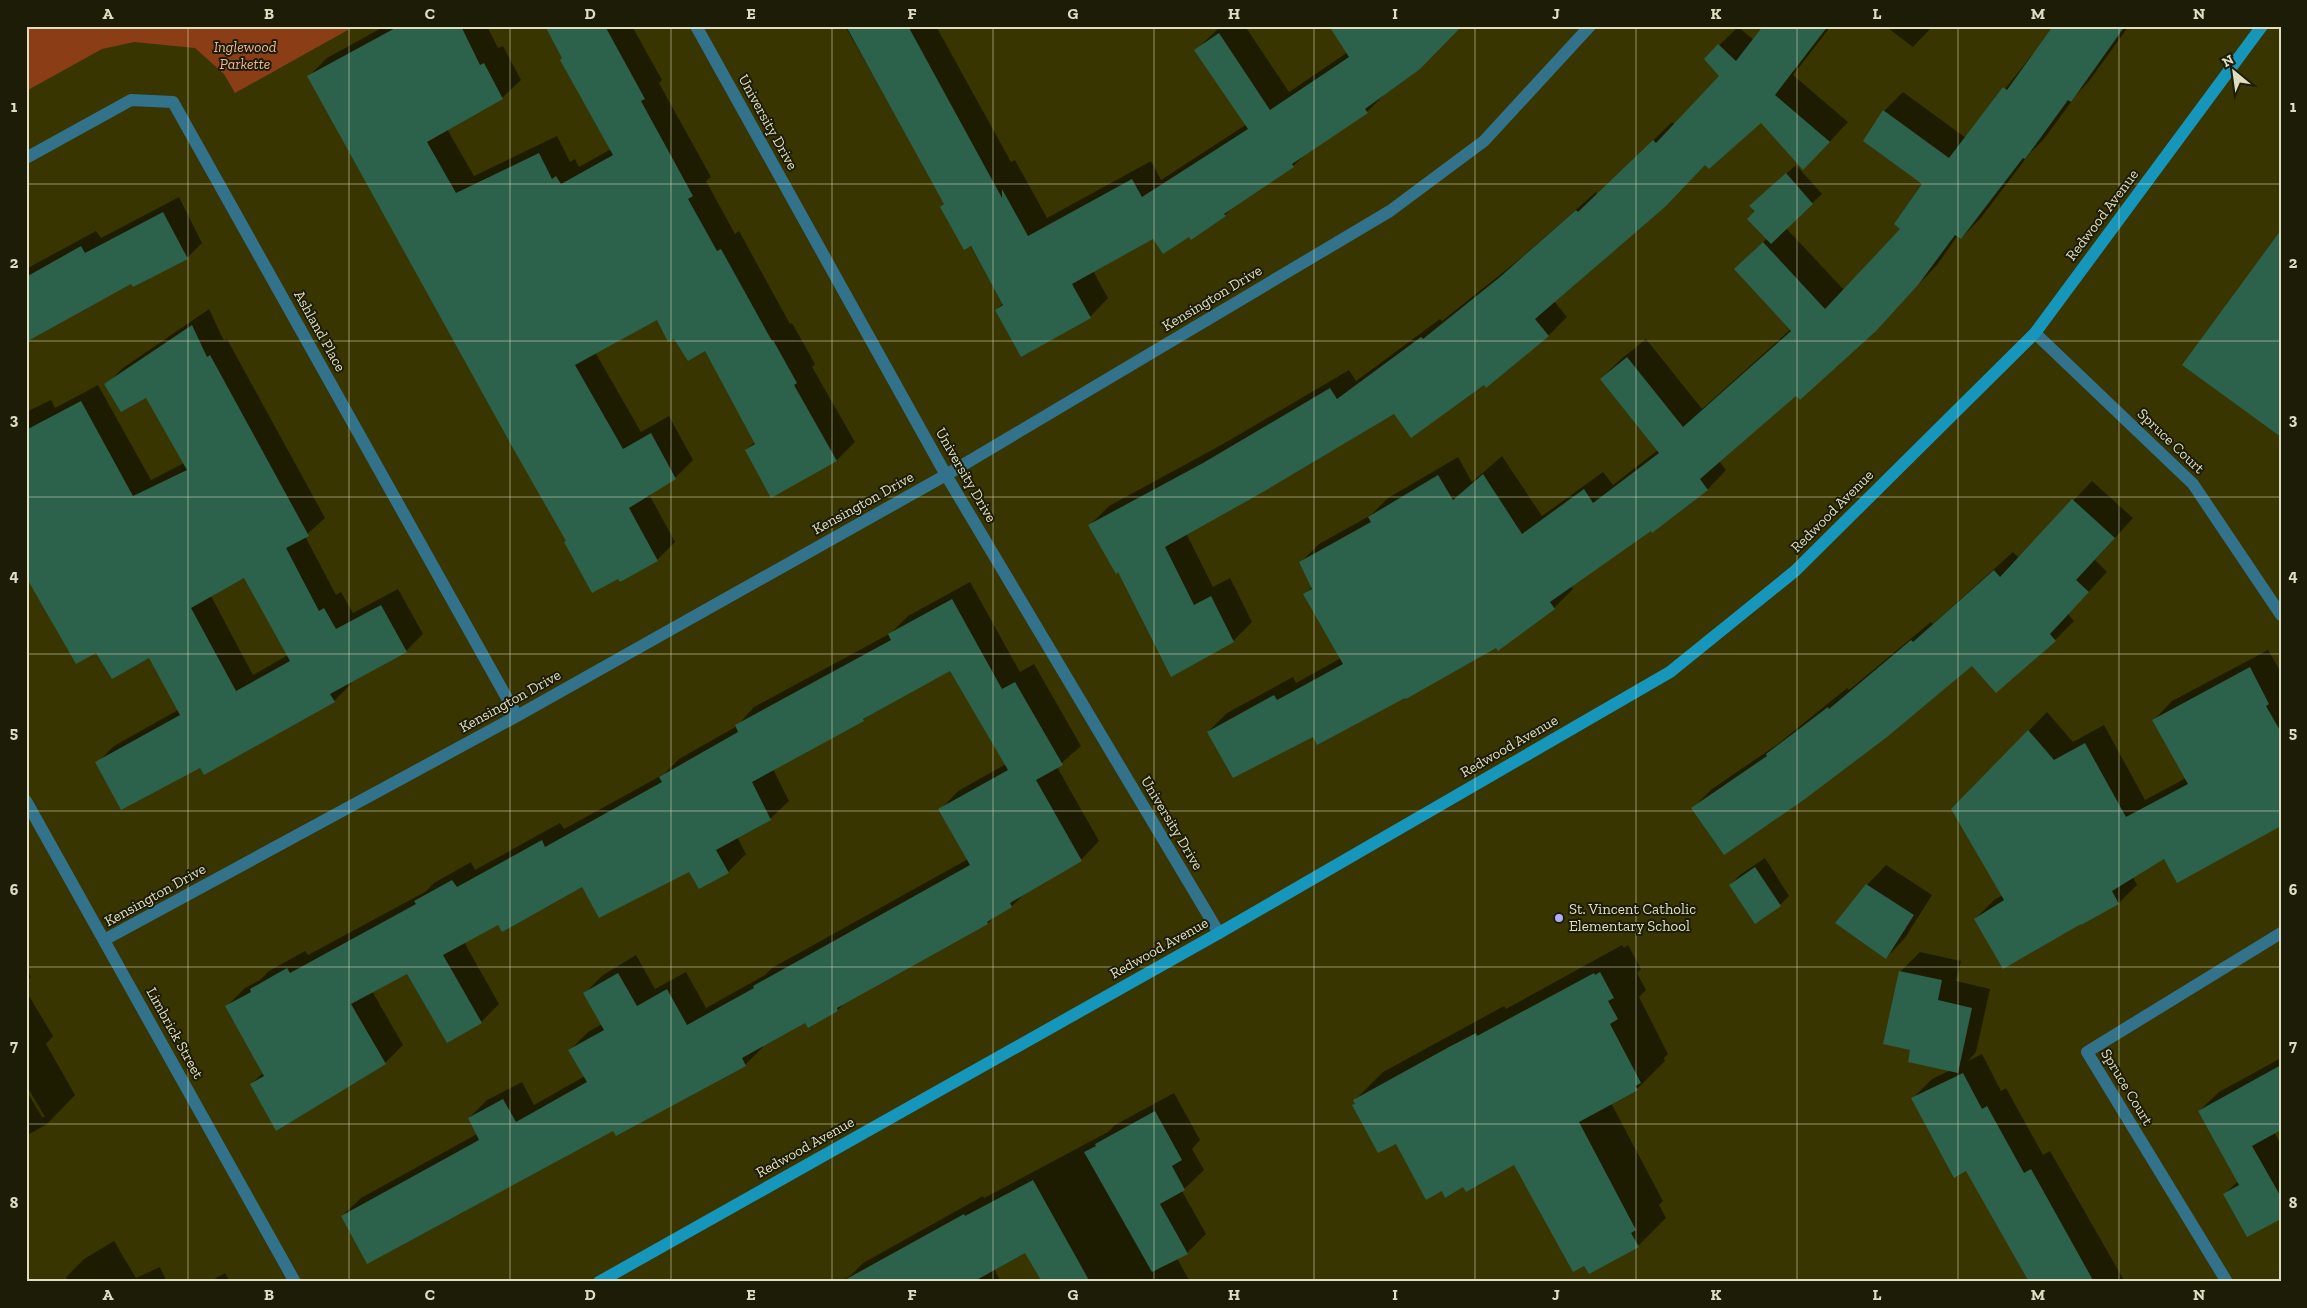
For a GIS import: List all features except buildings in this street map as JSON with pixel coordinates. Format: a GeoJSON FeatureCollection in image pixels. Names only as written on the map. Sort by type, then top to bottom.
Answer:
{"type":"FeatureCollection","features":[{"type":"Feature","properties":{"kind":"street","name":"University Drive"},"geometry":{"type":"LineString","coordinates":[[696,26],[946,475],[1219,933]]}},
{"type":"Feature","properties":{"kind":"street","name":"Kensington Drive"},"geometry":{"type":"LineString","coordinates":[[104,940],[517,716],[946,475],[1390,211],[1484,141],[1590,26]]}},
{"type":"Feature","properties":{"kind":"street","name":"Redwood Avenue"},"geometry":{"type":"LineString","coordinates":[[599,1282],[1219,933],[1670,672],[1794,571],[2035,332],[2262,26]]}},
{"type":"Feature","properties":{"kind":"street","name":"Ashland Place"},"geometry":{"type":"LineString","coordinates":[[26,158],[131,100],[173,102],[517,716]]}},
{"type":"Feature","properties":{"kind":"street","name":"Spruce Court"},"geometry":{"type":"LineString","coordinates":[[2035,332],[2193,484],[2281,615]]}},
{"type":"Feature","properties":{"kind":"street","name":"Limbrick Street"},"geometry":{"type":"LineString","coordinates":[[26,801],[296,1282]]}},
{"type":"Feature","properties":{"kind":"street","name":"Spruce Court"},"geometry":{"type":"LineString","coordinates":[[2227,1282],[2087,1052],[2281,933]]}},
{"type":"Feature","properties":{"kind":"green space","name":"Inglewood Parkette"},"geometry":{"type":"Polygon","coordinates":[[[26,26],[355,26],[235,93],[224,74],[195,48],[134,42],[102,49],[26,91],[26,26]]]}},
{"type":"Feature","properties":{"kind":"place","name":"St. Vincent Catholic Elementary School"},"geometry":{"type":"Point","coordinates":[1559,918]}}]}
